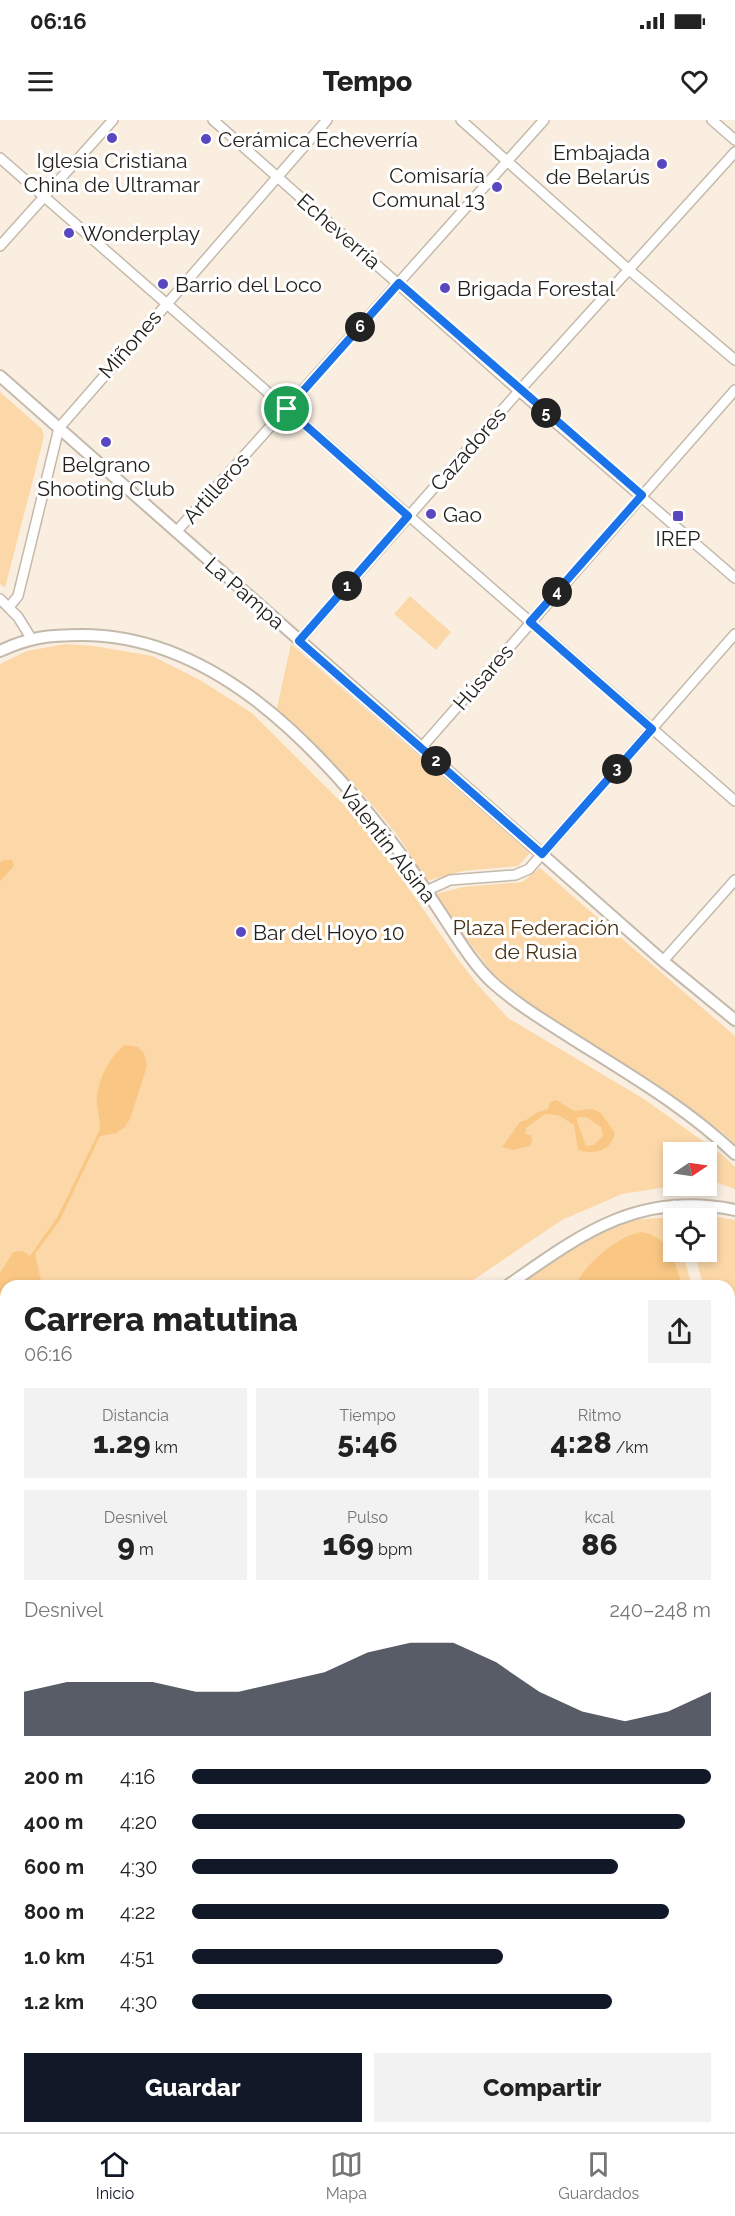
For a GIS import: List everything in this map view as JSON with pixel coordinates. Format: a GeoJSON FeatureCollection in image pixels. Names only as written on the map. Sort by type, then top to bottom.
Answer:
{"type":"FeatureCollection","features":[{"type":"Feature","properties":{"kind":"street"},"geometry":{"type":"LineString","coordinates":[[0,246],[113,120]]}},
{"type":"Feature","properties":{"kind":"street","name":"Echeverría"},"geometry":{"type":"LineString","coordinates":[[213,120],[519,391],[642,495],[735,578]]}},
{"type":"Feature","properties":{"kind":"street","name":"Miñones"},"geometry":{"type":"LineString","coordinates":[[9,607],[18,596],[58,428],[327,120]]}},
{"type":"Feature","properties":{"kind":"street"},"geometry":{"type":"LineString","coordinates":[[460,120],[735,360]]}},
{"type":"Feature","properties":{"kind":"street","name":"Artilleros"},"geometry":{"type":"LineString","coordinates":[[176,532],[544,120]]}},
{"type":"Feature","properties":{"kind":"street"},"geometry":{"type":"LineString","coordinates":[[712,120],[735,140]]}},
{"type":"Feature","properties":{"kind":"street","name":"Cazadores"},"geometry":{"type":"LineString","coordinates":[[299,641],[519,391],[735,152]]}},
{"type":"Feature","properties":{"kind":"street"},"geometry":{"type":"LineString","coordinates":[[0,158],[735,801]]}},
{"type":"Feature","properties":{"kind":"street","name":"La Pampa"},"geometry":{"type":"LineString","coordinates":[[0,376],[663,961],[735,1020]]}},
{"type":"Feature","properties":{"kind":"street","name":"Húsares"},"geometry":{"type":"LineString","coordinates":[[421,747],[735,390]]}},
{"type":"Feature","properties":{"kind":"street"},"geometry":{"type":"LineString","coordinates":[[0,599],[9,607],[31,638]]}},
{"type":"Feature","properties":{"kind":"street"},"geometry":{"type":"LineString","coordinates":[[426,891],[450,880],[522,873],[529,869],[735,634]]}},
{"type":"Feature","properties":{"kind":"street","name":"Valentín Alsina"},"geometry":{"type":"LineString","coordinates":[[0,651],[31,638],[97,635],[129,639],[174,654],[221,678],[275,715],[304,741],[387,836],[469,954],[492,981],[521,1005],[690,1115],[735,1154]]}},
{"type":"Feature","properties":{"kind":"street"},"geometry":{"type":"LineString","coordinates":[[663,961],[735,880]]}},
{"type":"Feature","properties":{"kind":"street"},"geometry":{"type":"LineString","coordinates":[[516,1280],[558,1250],[606,1223],[639,1211],[674,1205],[735,1210]]}},
{"type":"Feature","properties":{"kind":"green space"},"geometry":{"type":"Polygon","coordinates":[[[0,392],[42,429],[44,437],[5,588],[0,584],[0,392]]]}},
{"type":"Feature","properties":{"kind":"green space"},"geometry":{"type":"Polygon","coordinates":[[[410,596],[451,632],[436,650],[394,614],[410,596]]]}},
{"type":"Feature","properties":{"kind":"green space"},"geometry":{"type":"Polygon","coordinates":[[[65,644],[93,646],[152,656],[200,680],[252,713],[356,817],[382,850],[457,958],[508,1018],[644,1099],[704,1142],[663,1142],[663,1188],[622,1194],[562,1220],[473,1280],[0,1280],[0,664],[27,651],[65,644]]]}},
{"type":"Feature","properties":{"kind":"green space"},"geometry":{"type":"Polygon","coordinates":[[[291,644],[530,853],[518,866],[463,871],[427,881],[398,837],[367,799],[323,754],[276,712],[291,644]]]}},
{"type":"Feature","properties":{"kind":"green space","name":"Plaza Federación de Rusia"},"geometry":{"type":"Polygon","coordinates":[[[540,868],[735,1036],[735,1144],[722,1132],[522,999],[497,979],[435,894],[463,887],[522,882],[540,868]]]}},
{"type":"Feature","properties":{"kind":"green space"},"geometry":{"type":"Polygon","coordinates":[[[717,1151],[735,1167],[735,1189],[717,1183],[717,1151]]]}},
{"type":"Feature","properties":{"kind":"green space"},"geometry":{"type":"Polygon","coordinates":[[[717,1217],[735,1220],[735,1280],[702,1280],[697,1262],[717,1262],[717,1217]]]}},
{"type":"Feature","properties":{"kind":"green space"},"geometry":{"type":"Polygon","coordinates":[[[663,1218],[663,1262],[685,1262],[691,1280],[526,1280],[570,1248],[628,1221],[663,1218]]]}},
{"type":"Feature","properties":{"kind":"shaded area"},"geometry":{"type":"Polygon","coordinates":[[[12,860],[14,866],[0,881],[0,862],[12,860]]]}},
{"type":"Feature","properties":{"kind":"shaded area"},"geometry":{"type":"Polygon","coordinates":[[[125,1045],[138,1047],[144,1053],[147,1066],[130,1119],[125,1127],[116,1133],[100,1136],[60,1220],[35,1254],[41,1280],[0,1280],[0,1273],[13,1252],[23,1251],[30,1256],[58,1216],[100,1129],[98,1089],[104,1072],[125,1045]]]}},
{"type":"Feature","properties":{"kind":"shaded area"},"geometry":{"type":"Polygon","coordinates":[[[556,1100],[574,1111],[593,1109],[601,1113],[615,1133],[610,1144],[596,1152],[578,1150],[574,1125],[558,1115],[545,1114],[526,1128],[525,1134],[531,1135],[530,1146],[513,1150],[502,1147],[520,1122],[548,1109],[550,1102],[556,1100]],[[586,1117],[577,1118],[577,1121],[586,1146],[594,1145],[603,1136],[601,1127],[586,1117]]]}},
{"type":"Feature","properties":{"kind":"shaded area"},"geometry":{"type":"Polygon","coordinates":[[[642,1232],[659,1239],[663,1243],[663,1262],[674,1262],[680,1280],[578,1280],[595,1260],[623,1239],[642,1232]]]}},
{"type":"Feature","properties":{"kind":"place","name":"Iglesia Cristiana China de Ultramar"},"geometry":{"type":"Point","coordinates":[112,138]}},
{"type":"Feature","properties":{"kind":"place","name":"Cerámica Echeverría"},"geometry":{"type":"Point","coordinates":[206,139]}},
{"type":"Feature","properties":{"kind":"place","name":"Embajada de Belarús"},"geometry":{"type":"Point","coordinates":[662,164]}},
{"type":"Feature","properties":{"kind":"place","name":"Comisaría Comunal 13"},"geometry":{"type":"Point","coordinates":[497,187]}},
{"type":"Feature","properties":{"kind":"place","name":"Wonderplay"},"geometry":{"type":"Point","coordinates":[69,233]}},
{"type":"Feature","properties":{"kind":"place","name":"Barrio del Loco"},"geometry":{"type":"Point","coordinates":[163,284]}},
{"type":"Feature","properties":{"kind":"place","name":"Brigada Forestal"},"geometry":{"type":"Point","coordinates":[445,288]}},
{"type":"Feature","properties":{"kind":"place","name":"Belgrano Shooting Club"},"geometry":{"type":"Point","coordinates":[106,442]}},
{"type":"Feature","properties":{"kind":"place","name":"Gao"},"geometry":{"type":"Point","coordinates":[431,514]}},
{"type":"Feature","properties":{"kind":"place","name":"IREP"},"geometry":{"type":"Point","coordinates":[678,516]}},
{"type":"Feature","properties":{"kind":"place","name":"Bar del Hoyo 10"},"geometry":{"type":"Point","coordinates":[241,932]}},
{"type":"Feature","properties":{"kind":"route"},"geometry":{"type":"LineString","coordinates":[[399,283],[519,391],[642,495],[530,622],[652,729],[542,854],[299,641],[408,516],[287,409],[399,283]]}}]}
